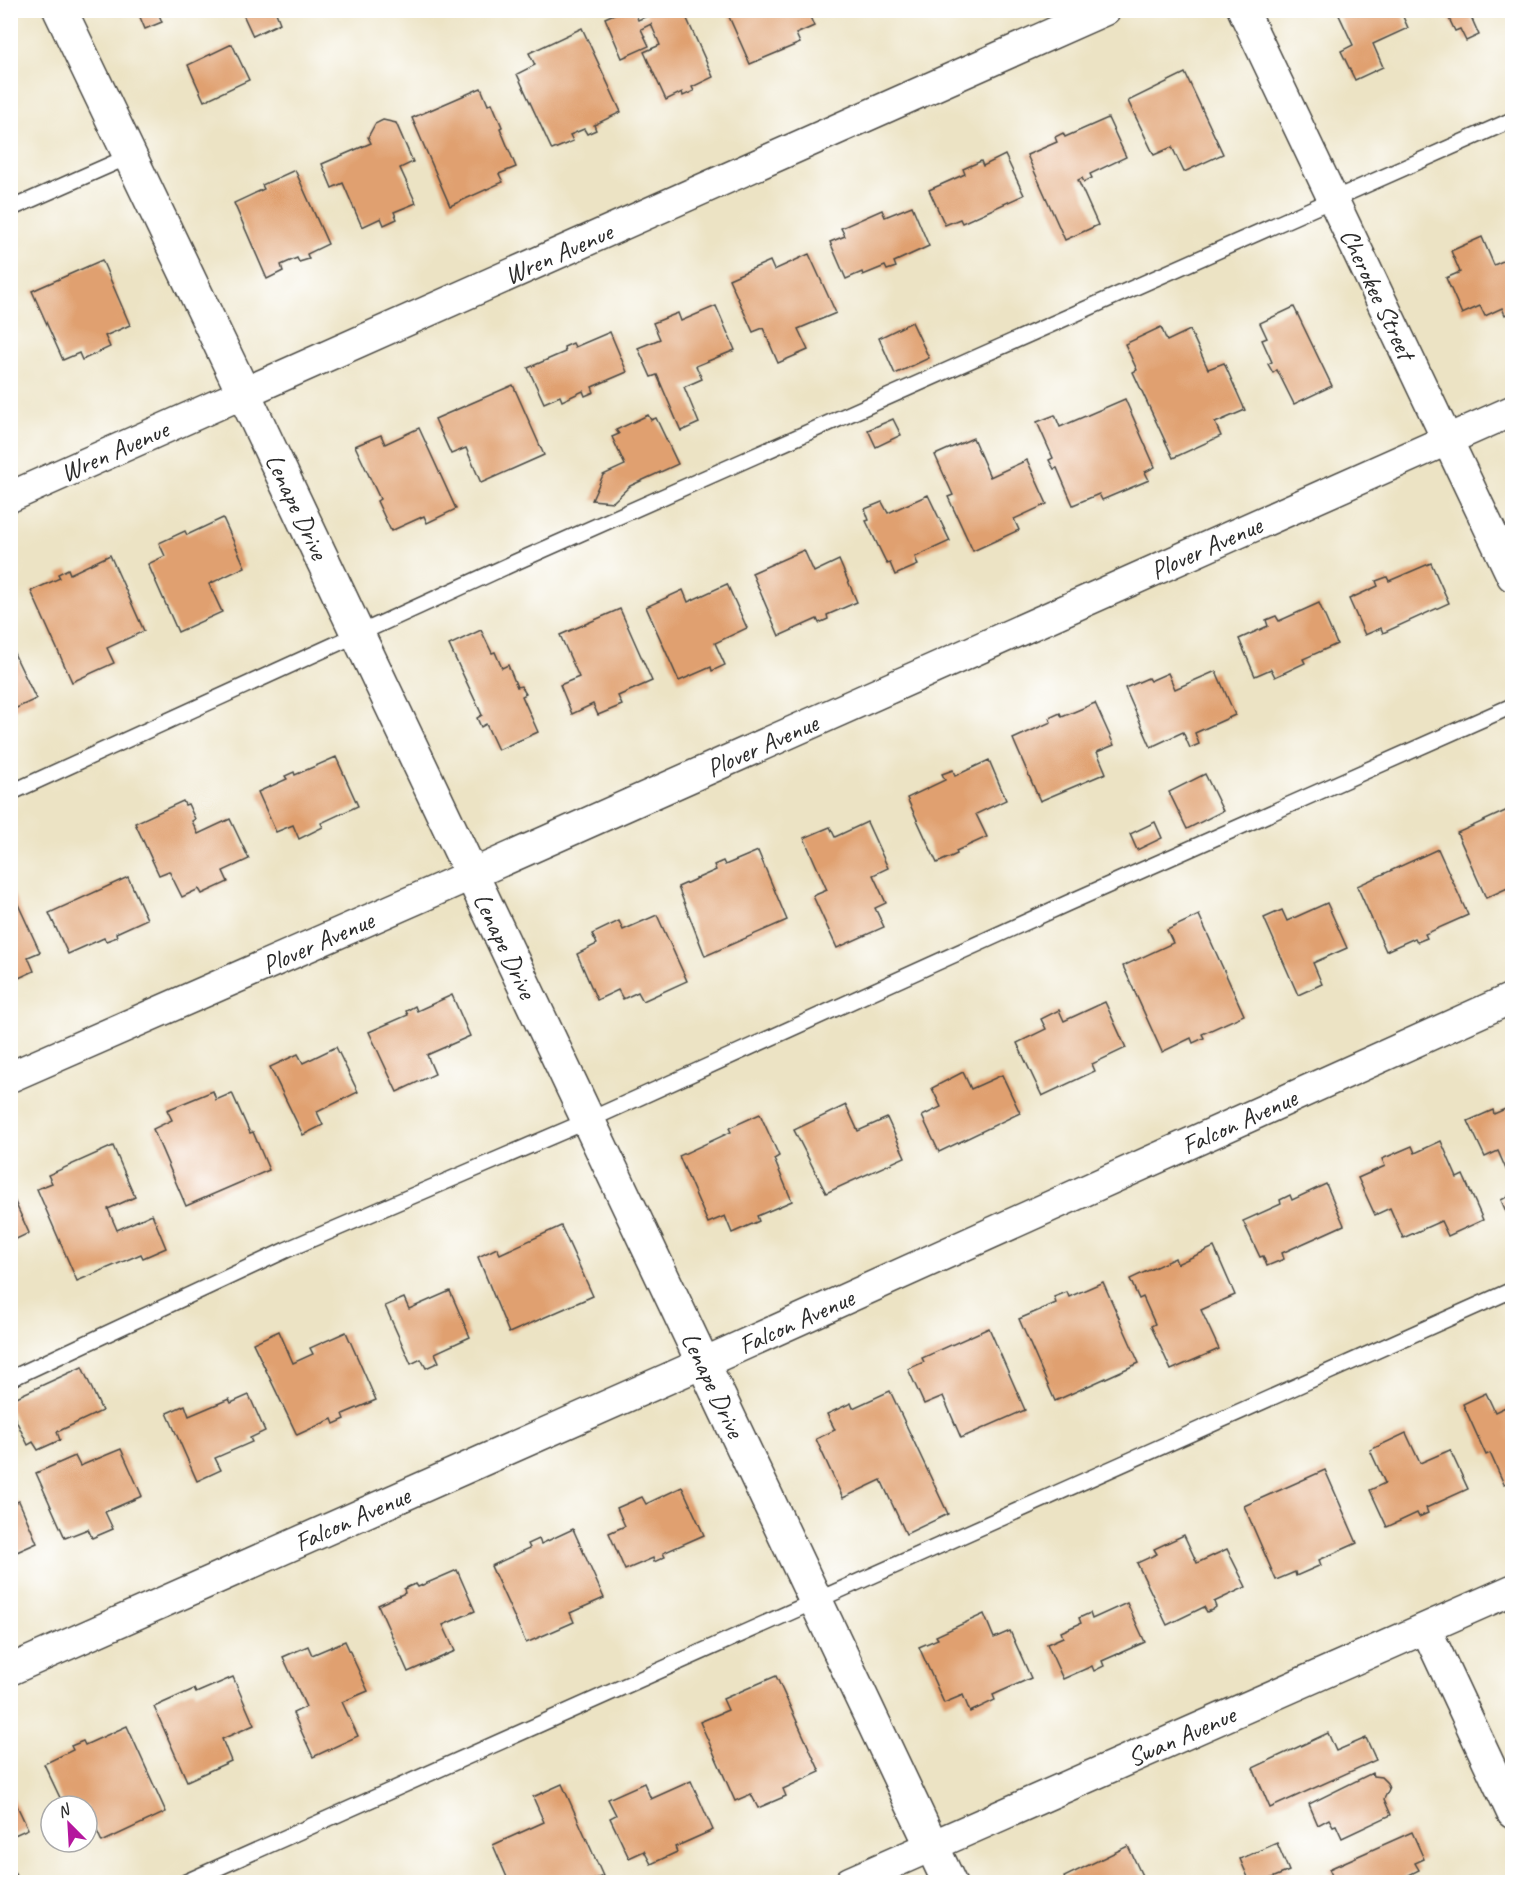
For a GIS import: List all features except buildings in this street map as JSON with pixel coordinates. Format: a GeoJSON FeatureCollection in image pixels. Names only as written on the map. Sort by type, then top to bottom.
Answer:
{"type":"FeatureCollection","features":[{"type":"Feature","properties":{"kind":"street","name":"Lenape Drive"},"geometry":{"type":"LineString","coordinates":[[60,10],[949,1882]]}},
{"type":"Feature","properties":{"kind":"street","name":"Wren Avenue"},"geometry":{"type":"LineString","coordinates":[[10,497],[1105,10]]}},
{"type":"Feature","properties":{"kind":"street","name":"Cherokee Street"},"geometry":{"type":"LineString","coordinates":[[1243,10],[1512,576]]}},
{"type":"Feature","properties":{"kind":"street","name":"Plover Avenue"},"geometry":{"type":"LineString","coordinates":[[10,1077],[1512,411]]}},
{"type":"Feature","properties":{"kind":"street","name":"Falcon Avenue"},"geometry":{"type":"LineString","coordinates":[[10,1670],[702,1363],[1512,998]]}},
{"type":"Feature","properties":{"kind":"street","name":"Swan Avenue"},"geometry":{"type":"LineString","coordinates":[[850,1882],[1512,1590]]}},
{"type":"Feature","properties":{"kind":"street"},"geometry":{"type":"LineString","coordinates":[[1426,1629],[1512,1813]]}},
{"type":"Feature","properties":{"kind":"lane"},"geometry":{"type":"LineString","coordinates":[[10,793],[593,527],[1512,120]]}},
{"type":"Feature","properties":{"kind":"lane"},"geometry":{"type":"LineString","coordinates":[[10,209],[129,156]]}},
{"type":"Feature","properties":{"kind":"lane"},"geometry":{"type":"LineString","coordinates":[[10,1379],[286,1250],[587,1121],[1057,907],[1512,706]]}},
{"type":"Feature","properties":{"kind":"lane"},"geometry":{"type":"LineString","coordinates":[[186,1882],[1512,1290]]}}]}
